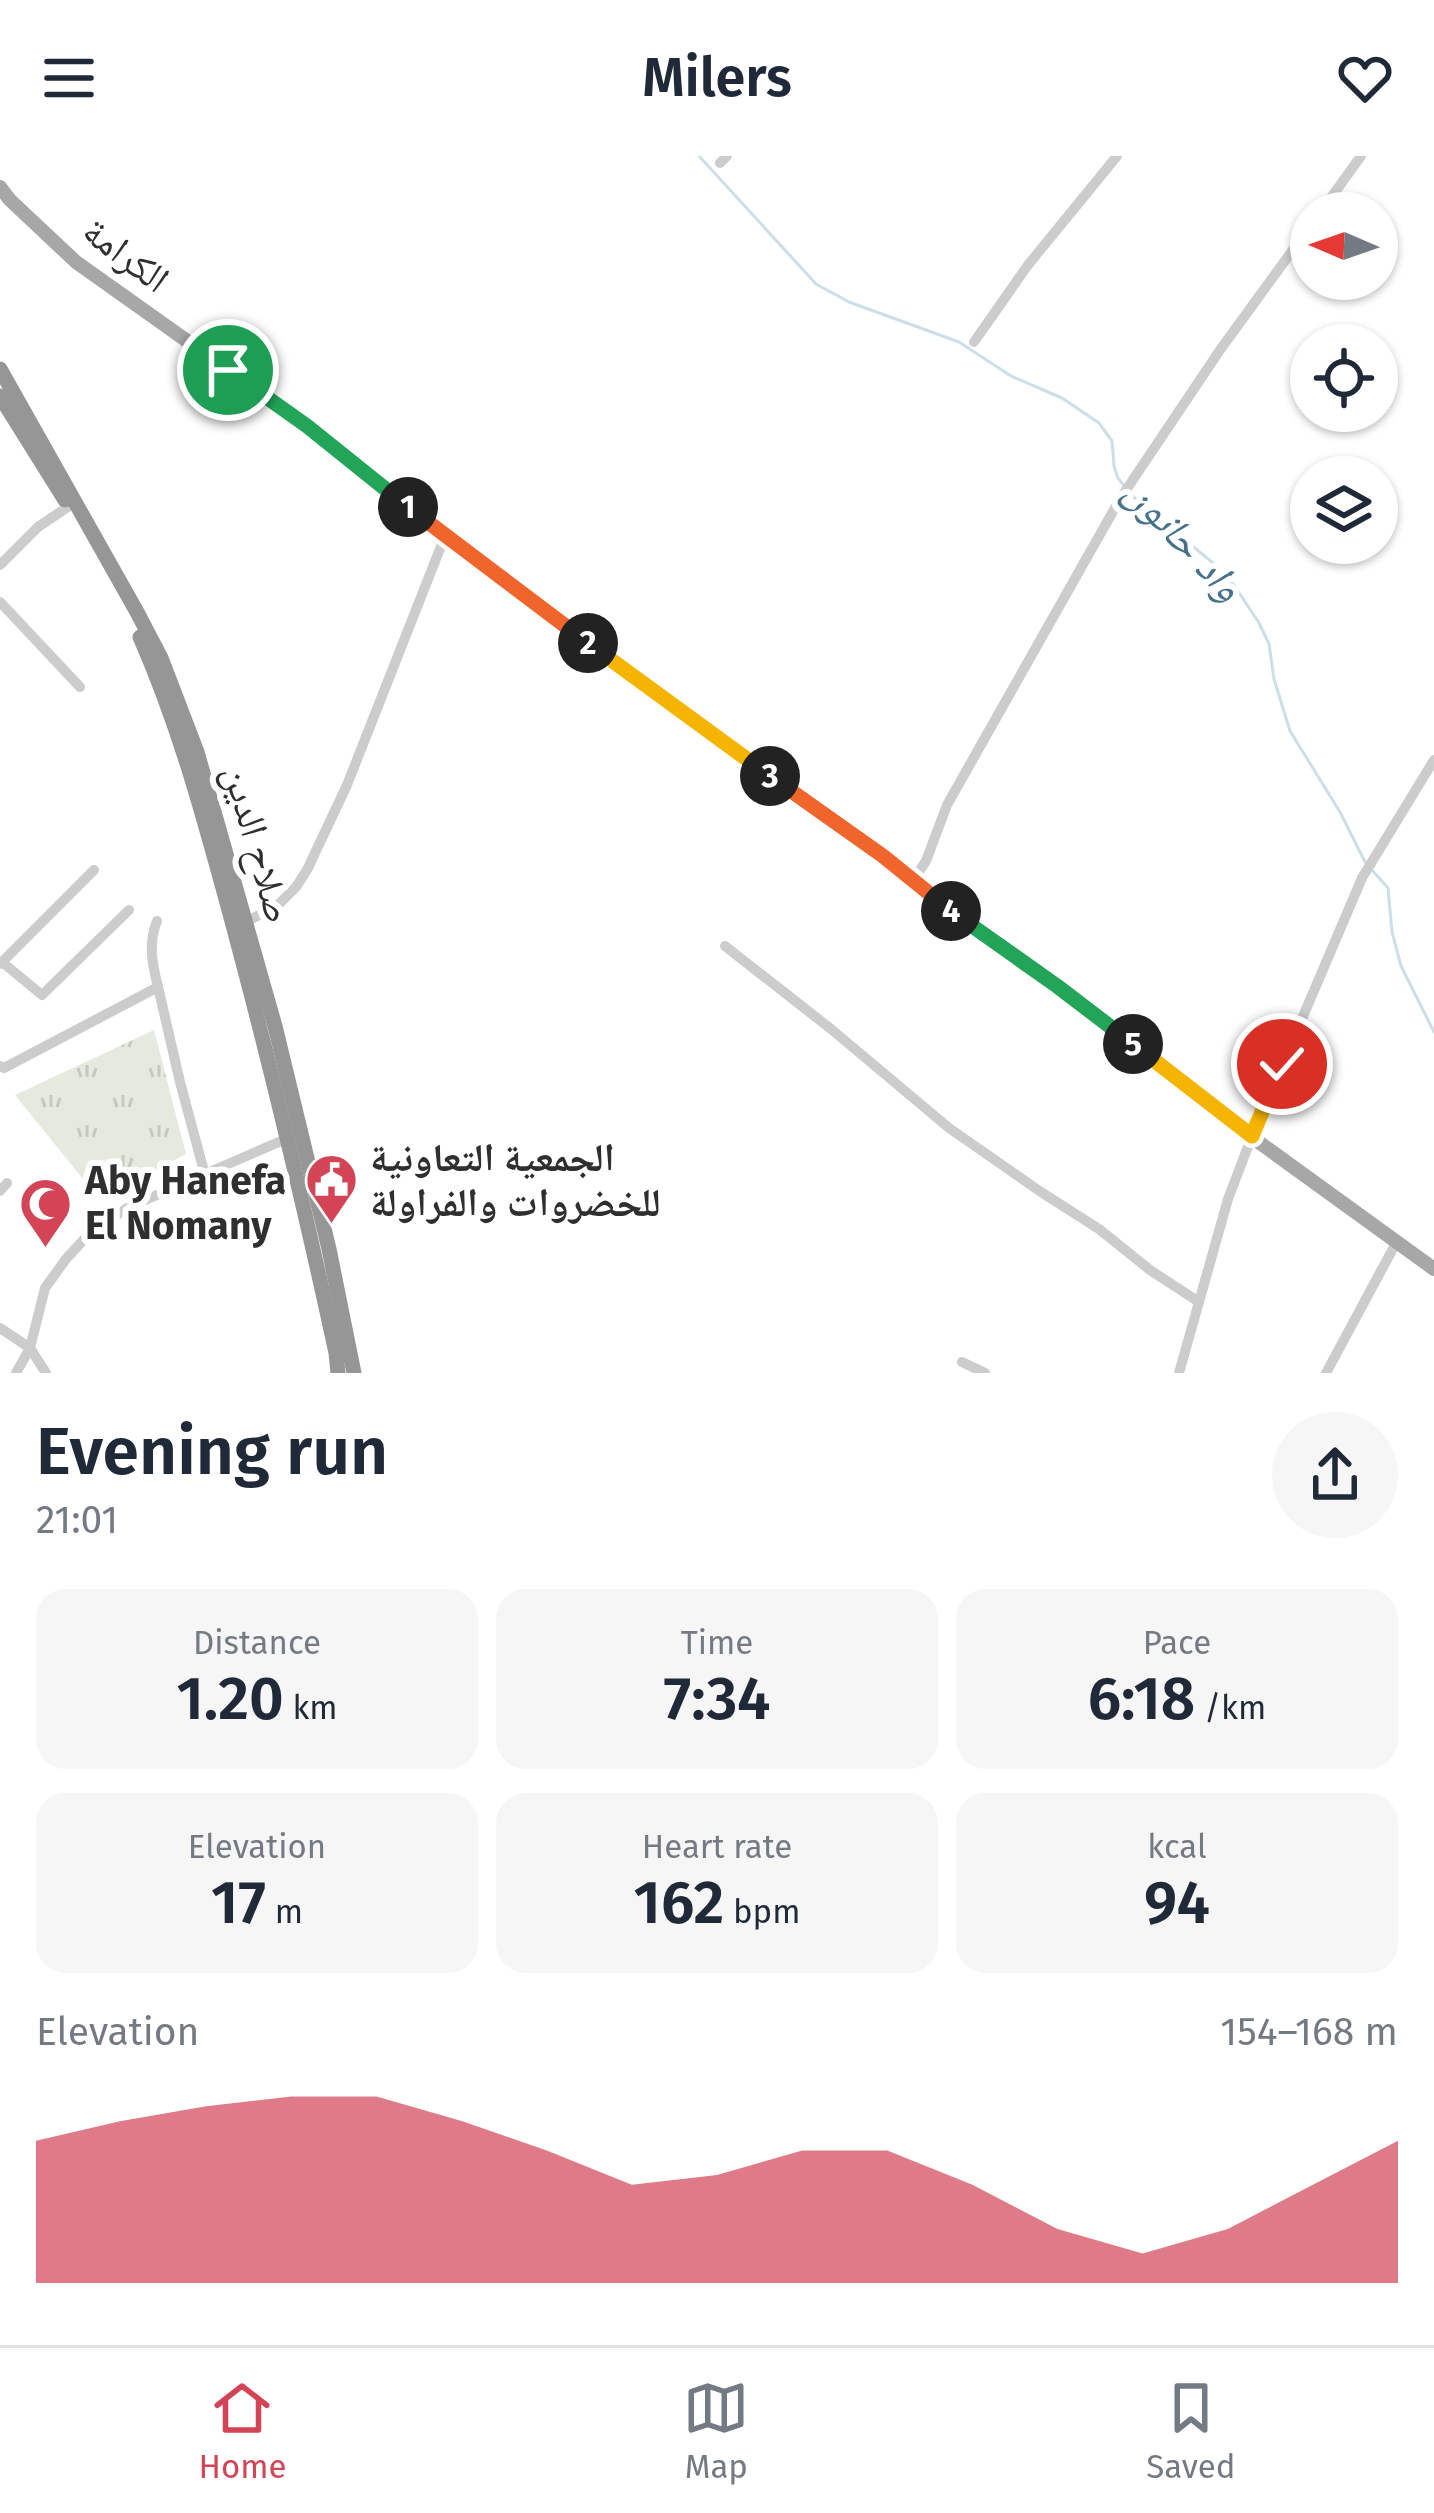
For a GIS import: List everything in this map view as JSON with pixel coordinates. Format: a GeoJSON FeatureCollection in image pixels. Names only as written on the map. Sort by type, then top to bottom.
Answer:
{"type":"FeatureCollection","features":[{"type":"Feature","properties":{"kind":"highway","name":"صلاح الدين"},"geometry":{"type":"LineString","coordinates":[[0,369],[161,658],[197,752],[275,1026],[354,1373]]}},
{"type":"Feature","properties":{"kind":"highway","name":"صلاح الدين"},"geometry":{"type":"LineString","coordinates":[[0,395],[132,620],[184,750],[288,1138],[338,1373]]}},
{"type":"Feature","properties":{"kind":"main road","name":"الكرامة"},"geometry":{"type":"LineString","coordinates":[[0,187],[76,262],[307,426],[660,698],[861,840],[1434,1269]]}},
{"type":"Feature","properties":{"kind":"street"},"geometry":{"type":"LineString","coordinates":[[974,342],[1028,265],[1117,156]]}},
{"type":"Feature","properties":{"kind":"street"},"geometry":{"type":"LineString","coordinates":[[1335,192],[1361,156]]}},
{"type":"Feature","properties":{"kind":"street"},"geometry":{"type":"LineString","coordinates":[[912,881],[926,861],[947,805],[1126,490],[1290,254]]}},
{"type":"Feature","properties":{"kind":"street"},"geometry":{"type":"LineString","coordinates":[[0,565],[38,527],[69,506]]}},
{"type":"Feature","properties":{"kind":"street"},"geometry":{"type":"LineString","coordinates":[[245,922],[276,907],[307,869],[347,785],[446,536]]}},
{"type":"Feature","properties":{"kind":"street"},"geometry":{"type":"LineString","coordinates":[[0,602],[80,687]]}},
{"type":"Feature","properties":{"kind":"street"},"geometry":{"type":"LineString","coordinates":[[1179,1373],[1228,1199],[1252,1136],[1365,873],[1434,760]]}},
{"type":"Feature","properties":{"kind":"street"},"geometry":{"type":"LineString","coordinates":[[94,870],[1,963],[43,995],[129,910]]}},
{"type":"Feature","properties":{"kind":"street"},"geometry":{"type":"LineString","coordinates":[[158,921],[151,936],[152,960],[205,1174]]}},
{"type":"Feature","properties":{"kind":"street"},"geometry":{"type":"LineString","coordinates":[[725,946],[950,1128],[1199,1302]]}},
{"type":"Feature","properties":{"kind":"street"},"geometry":{"type":"LineString","coordinates":[[0,1066],[158,987]]}},
{"type":"Feature","properties":{"kind":"street"},"geometry":{"type":"LineString","coordinates":[[16,1373],[30,1348],[46,1288],[88,1235],[127,1208],[288,1138]]}},
{"type":"Feature","properties":{"kind":"street"},"geometry":{"type":"LineString","coordinates":[[1326,1373],[1396,1243]]}},
{"type":"Feature","properties":{"kind":"street"},"geometry":{"type":"LineString","coordinates":[[0,1328],[30,1348],[46,1373]]}},
{"type":"Feature","properties":{"kind":"street"},"geometry":{"type":"LineString","coordinates":[[962,1362],[985,1373]]}},
{"type":"Feature","properties":{"kind":"green space"},"geometry":{"type":"Polygon","coordinates":[[[154,1030],[186,1154],[100,1200],[15,1095],[154,1030]]]}},
{"type":"Feature","properties":{"kind":"waterway","name":"واد حانون"},"geometry":{"type":"LineString","coordinates":[[699,156],[816,284],[849,302],[959,342],[1099,423],[1112,441],[1118,478],[1131,495],[1219,568],[1259,623],[1269,644],[1290,731],[1365,862]]}},
{"type":"Feature","properties":{"kind":"waterway","name":"واد حانون"},"geometry":{"type":"LineString","coordinates":[[1371,869],[1388,888],[1401,966],[1434,1032]]}},
{"type":"Feature","properties":{"kind":"place","name":"الجمعية التعاونية للخضروات والفراولة"},"geometry":{"type":"Point","coordinates":[331,1226]}},
{"type":"Feature","properties":{"kind":"place","name":"Aby Hanefa El Nomany"},"geometry":{"type":"Point","coordinates":[46,1249]}},
{"type":"Feature","properties":{"kind":"route"},"geometry":{"type":"LineString","coordinates":[[228,370],[660,698],[883,856],[925,893],[1076,1000],[1252,1136],[1282,1064]]}}]}
